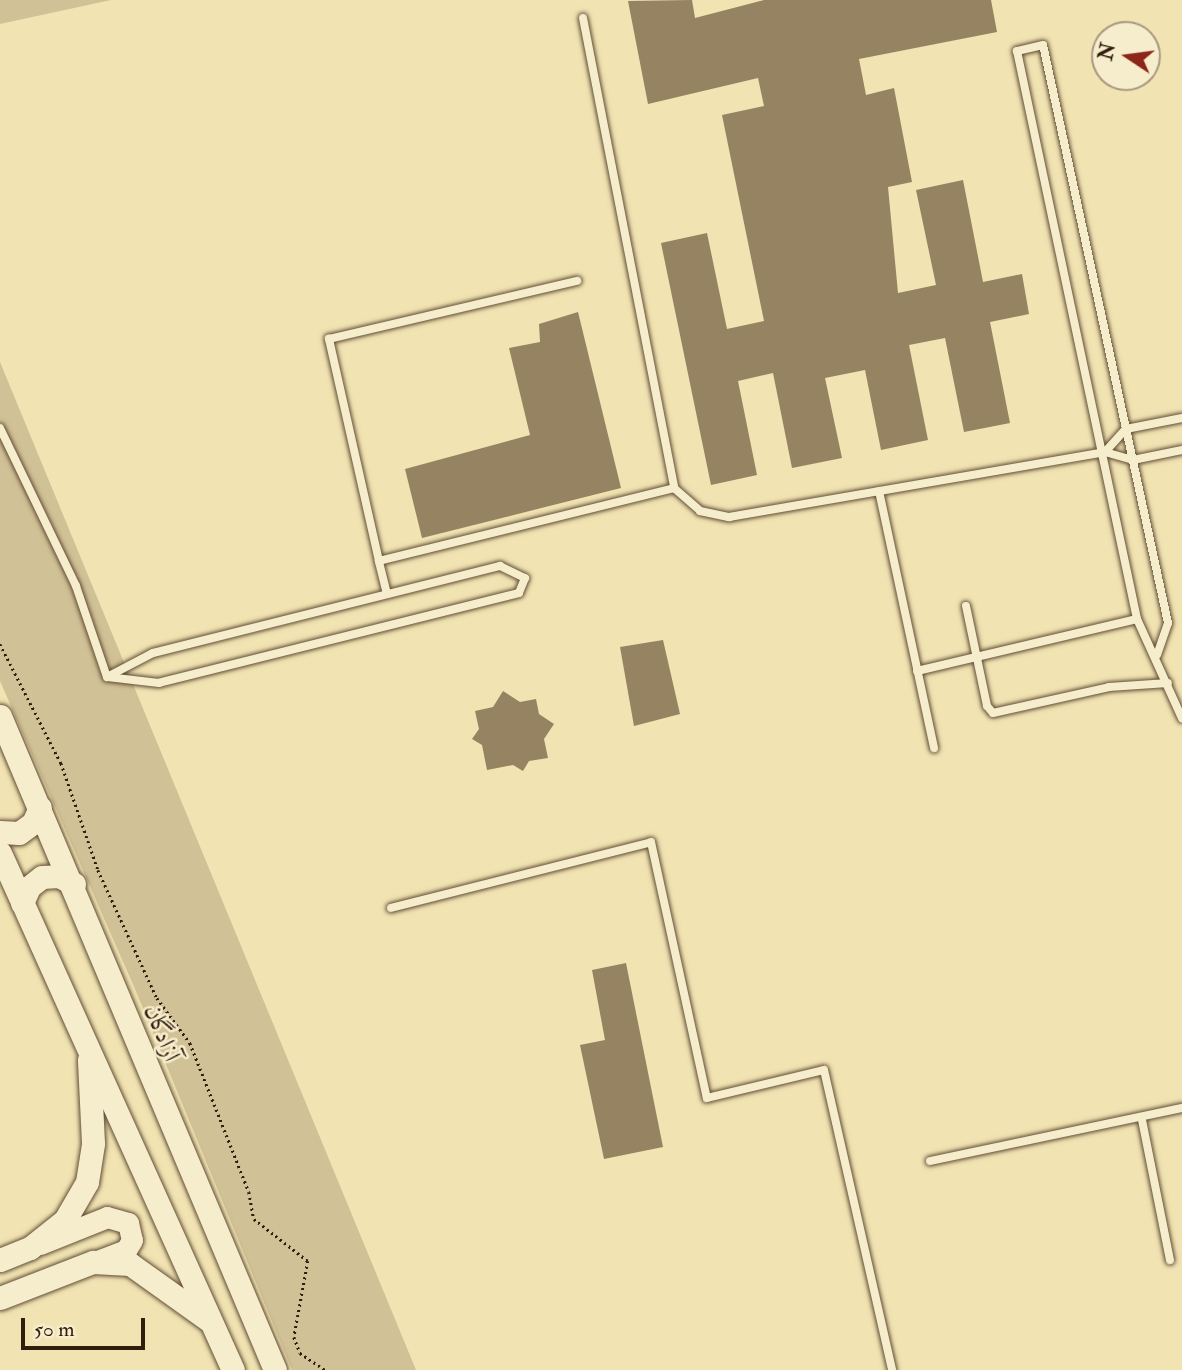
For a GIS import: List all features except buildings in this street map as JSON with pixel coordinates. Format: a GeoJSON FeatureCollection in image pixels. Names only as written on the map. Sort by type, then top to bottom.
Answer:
{"type":"FeatureCollection","features":[{"type":"Feature","properties":{"kind":"main road","name":"آزادگان"},"geometry":{"type":"LineString","coordinates":[[0,716],[74,884],[275,1370]]}},
{"type":"Feature","properties":{"kind":"main road"},"geometry":{"type":"LineString","coordinates":[[0,832],[19,833],[33,823],[40,807]]}},
{"type":"Feature","properties":{"kind":"main road"},"geometry":{"type":"LineString","coordinates":[[0,853],[233,1370]]}},
{"type":"Feature","properties":{"kind":"main road"},"geometry":{"type":"LineString","coordinates":[[22,903],[29,887],[42,877],[59,876],[74,884]]}},
{"type":"Feature","properties":{"kind":"main road"},"geometry":{"type":"LineString","coordinates":[[0,1260],[30,1248],[65,1220],[87,1182],[93,1143],[88,1047]]}},
{"type":"Feature","properties":{"kind":"main road"},"geometry":{"type":"LineString","coordinates":[[0,1298],[93,1262],[130,1264],[143,1270],[215,1325]]}},
{"type":"Feature","properties":{"kind":"street"},"geometry":{"type":"LineString","coordinates":[[30,1248],[107,1217],[128,1223],[132,1240],[126,1250],[93,1262]]}},
{"type":"Feature","properties":{"kind":"lane"},"geometry":{"type":"LineString","coordinates":[[583,18],[674,488],[700,512],[729,517],[1105,452],[1133,460],[1182,450]]}},
{"type":"Feature","properties":{"kind":"lane"},"geometry":{"type":"LineString","coordinates":[[1157,655],[1168,623],[1043,45],[1017,51],[1105,452],[1137,620],[1157,655],[1182,718]]}},
{"type":"Feature","properties":{"kind":"lane"},"geometry":{"type":"LineString","coordinates":[[387,594],[329,339],[577,281]]}},
{"type":"Feature","properties":{"kind":"lane"},"geometry":{"type":"LineString","coordinates":[[1105,452],[1126,429],[1182,418]]}},
{"type":"Feature","properties":{"kind":"lane"},"geometry":{"type":"LineString","coordinates":[[0,428],[76,586],[107,677]]}},
{"type":"Feature","properties":{"kind":"lane"},"geometry":{"type":"LineString","coordinates":[[379,561],[674,488]]}},
{"type":"Feature","properties":{"kind":"lane"},"geometry":{"type":"LineString","coordinates":[[879,491],[934,748]]}},
{"type":"Feature","properties":{"kind":"lane"},"geometry":{"type":"LineString","coordinates":[[500,566],[525,578],[519,593],[159,683],[107,677],[153,653],[500,566]]}},
{"type":"Feature","properties":{"kind":"lane"},"geometry":{"type":"LineString","coordinates":[[966,606],[975,657],[993,713],[1109,687],[1168,683]]}},
{"type":"Feature","properties":{"kind":"lane"},"geometry":{"type":"LineString","coordinates":[[917,671],[1137,620]]}},
{"type":"Feature","properties":{"kind":"lane"},"geometry":{"type":"LineString","coordinates":[[391,908],[651,842],[707,1098],[824,1070],[892,1370]]}},
{"type":"Feature","properties":{"kind":"lane"},"geometry":{"type":"LineString","coordinates":[[930,1161],[1142,1120],[1182,1108]]}},
{"type":"Feature","properties":{"kind":"lane"},"geometry":{"type":"LineString","coordinates":[[1142,1120],[1170,1260]]}},
{"type":"Feature","properties":{"kind":"path"},"geometry":{"type":"LineString","coordinates":[[0,643],[61,763],[98,870],[158,998],[190,1044],[249,1192],[254,1219],[308,1261],[294,1337],[300,1353],[325,1370]]}},
{"type":"Feature","properties":{"kind":"shaded area"},"geometry":{"type":"Polygon","coordinates":[[[0,0],[111,0],[0,24],[0,0]]]}},
{"type":"Feature","properties":{"kind":"shaded area"},"geometry":{"type":"Polygon","coordinates":[[[0,362],[416,1370],[292,1370],[135,989],[0,681],[0,362]]]}}]}
